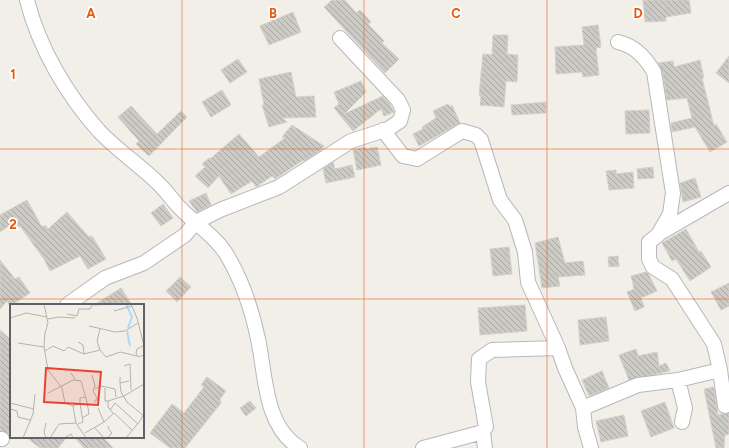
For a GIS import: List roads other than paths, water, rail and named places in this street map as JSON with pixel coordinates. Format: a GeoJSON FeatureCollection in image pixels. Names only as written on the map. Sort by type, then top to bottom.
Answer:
{"type":"FeatureCollection","features":[{"type":"Feature","properties":{"kind":"street"},"geometry":{"type":"LineString","coordinates":[[27,0],[49,58],[64,85],[82,111],[100,132],[160,185],[181,209],[207,232],[227,256],[247,296],[272,410],[278,425],[288,441],[300,448]]}},
{"type":"Feature","properties":{"kind":"street"},"geometry":{"type":"LineString","coordinates":[[67,304],[106,278],[144,263],[185,235],[196,222],[220,210],[279,187],[351,141],[383,130],[400,121],[402,110],[398,100],[340,38]]}},
{"type":"Feature","properties":{"kind":"street"},"geometry":{"type":"LineString","coordinates":[[618,42],[630,45],[647,61],[654,72],[673,193],[670,214],[658,235]]}},
{"type":"Feature","properties":{"kind":"street"},"geometry":{"type":"LineString","coordinates":[[383,130],[403,156],[417,159],[462,131],[476,135],[481,140],[500,200],[515,220],[525,252],[528,282],[558,348],[564,368],[583,408],[585,427],[591,448]]}},
{"type":"Feature","properties":{"kind":"street"},"geometry":{"type":"LineString","coordinates":[[725,406],[720,370],[714,344],[672,279],[653,267],[649,259],[649,242],[658,235],[729,193]]}},
{"type":"Feature","properties":{"kind":"street"},"geometry":{"type":"LineString","coordinates":[[484,448],[483,432],[486,428],[478,382],[479,359],[492,350],[558,348]]}},
{"type":"Feature","properties":{"kind":"street"},"geometry":{"type":"LineString","coordinates":[[583,408],[638,385],[678,380],[720,370]]}},
{"type":"Feature","properties":{"kind":"street"},"geometry":{"type":"LineString","coordinates":[[678,380],[686,408],[682,422]]}},
{"type":"Feature","properties":{"kind":"street"},"geometry":{"type":"LineString","coordinates":[[423,448],[483,432]]}}]}
